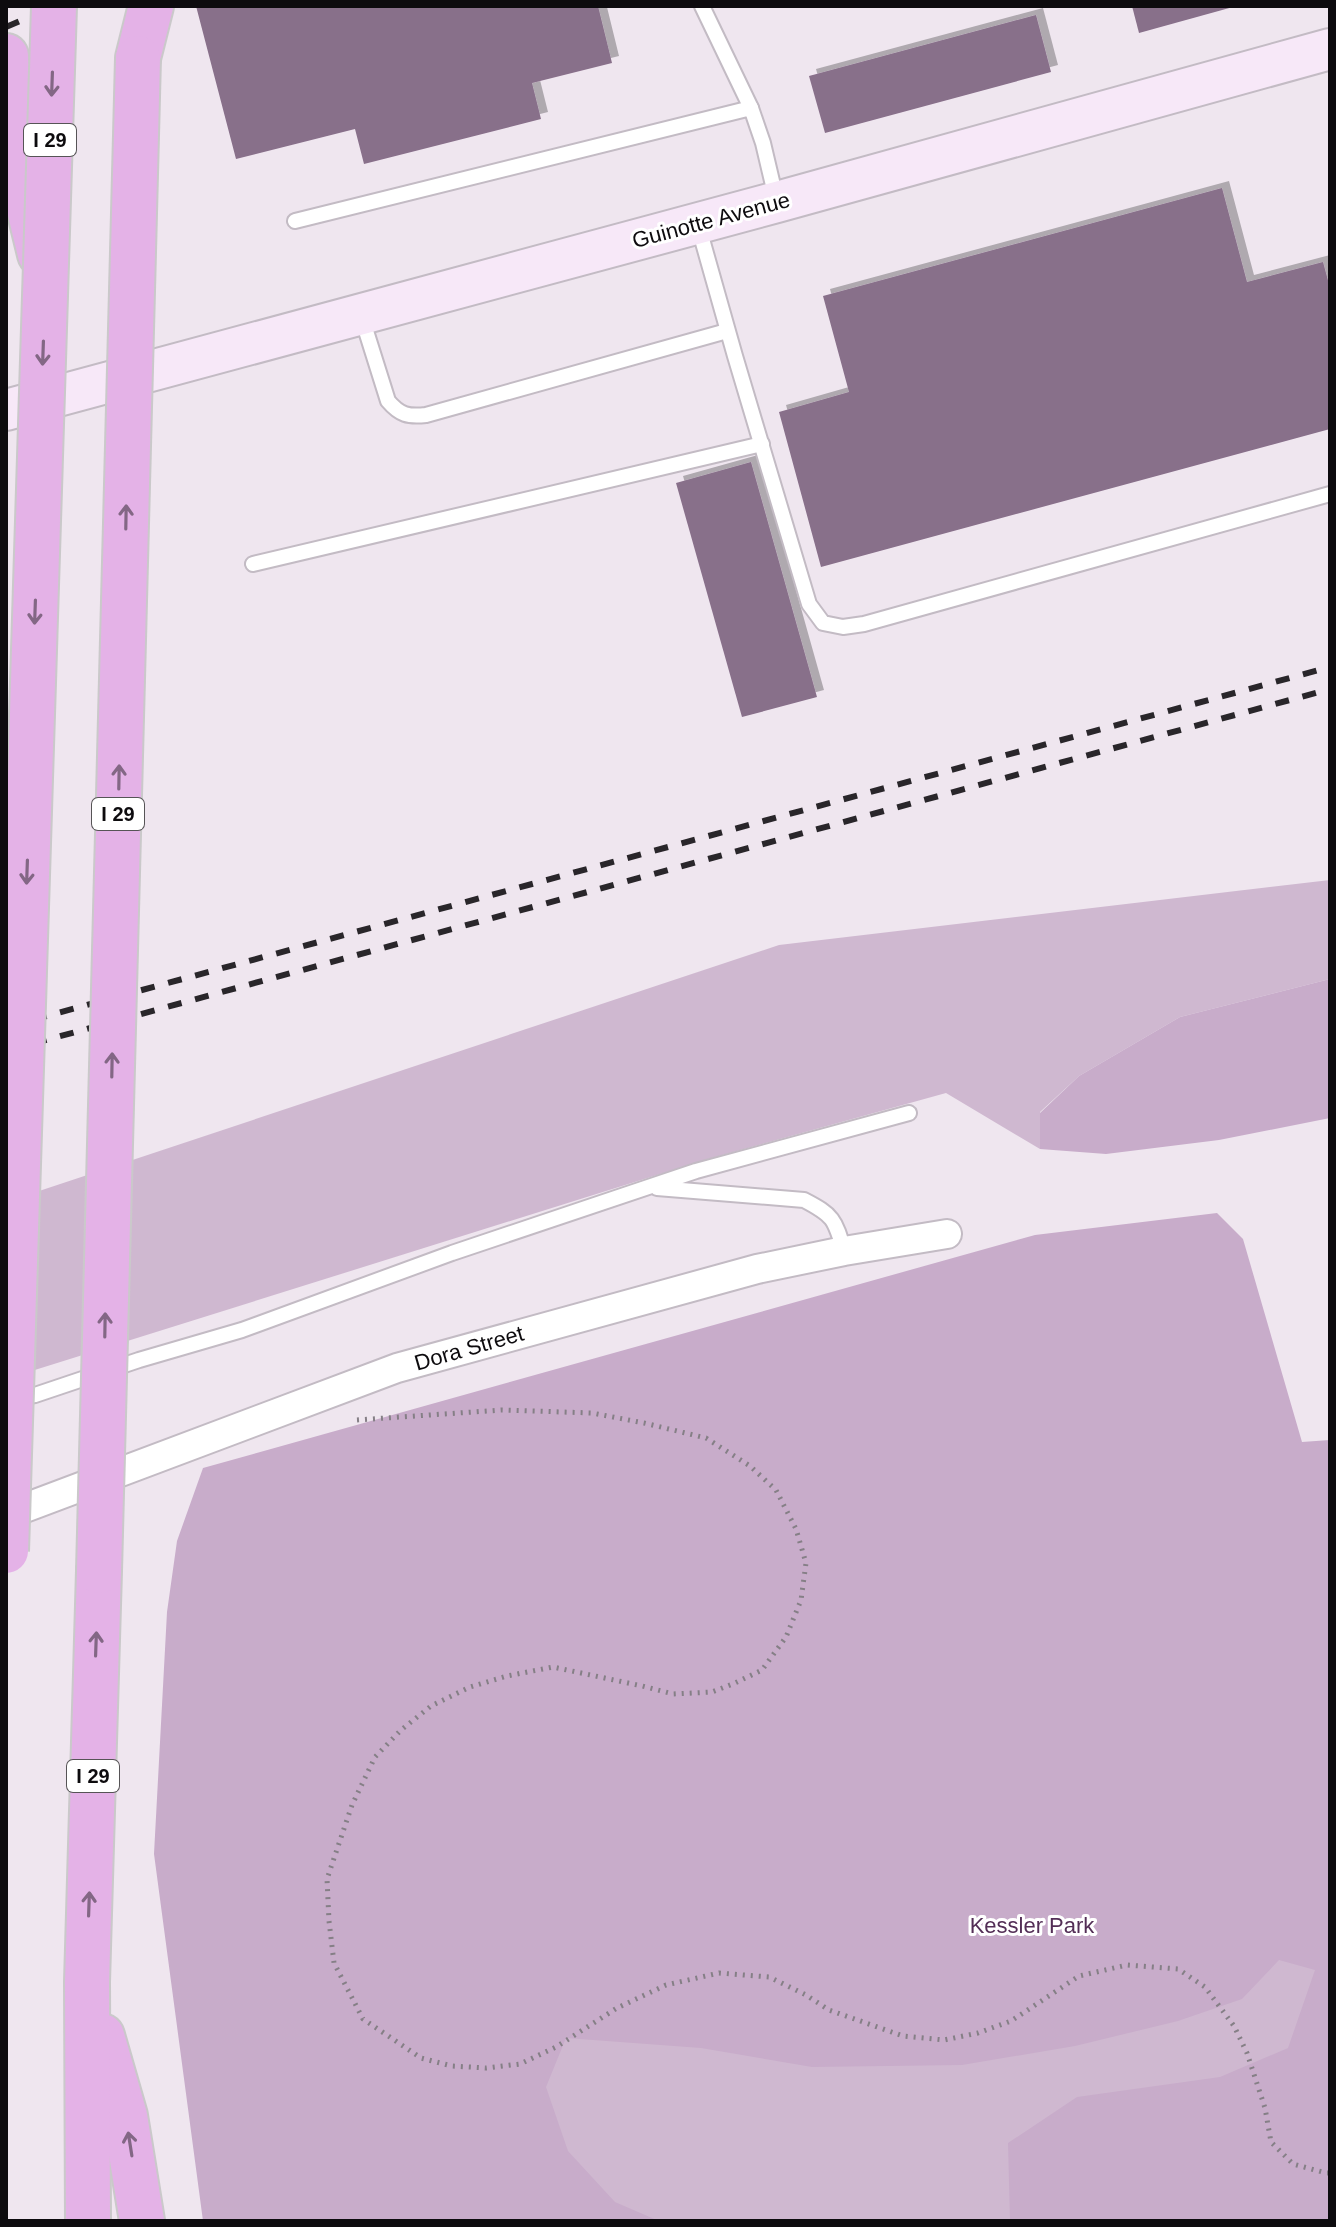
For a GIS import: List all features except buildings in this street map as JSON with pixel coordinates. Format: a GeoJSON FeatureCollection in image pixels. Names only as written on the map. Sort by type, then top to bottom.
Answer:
{"type":"FeatureCollection","features":[{"type":"Feature","properties":{"kind":"highway","name":"I 29"},"geometry":{"type":"LineString","coordinates":[[6,1551],[54,6]]}},
{"type":"Feature","properties":{"kind":"highway","name":"I 29"},"geometry":{"type":"LineString","coordinates":[[88,2221],[87,1982],[139,6]]}},
{"type":"Feature","properties":{"kind":"highway"},"geometry":{"type":"LineString","coordinates":[[138,58],[151,6]]}},
{"type":"Feature","properties":{"kind":"highway"},"geometry":{"type":"LineString","coordinates":[[6,56],[14,147],[45,275]]}},
{"type":"Feature","properties":{"kind":"highway"},"geometry":{"type":"LineString","coordinates":[[87,1982],[125,2116],[142,2221]]}},
{"type":"Feature","properties":{"kind":"street","name":"Guinotte Avenue"},"geometry":{"type":"LineString","coordinates":[[6,410],[1330,49]]}},
{"type":"Feature","properties":{"kind":"street","name":"Dora Street"},"geometry":{"type":"LineString","coordinates":[[6,1515],[397,1368],[757,1269],[947,1234]]}},
{"type":"Feature","properties":{"kind":"lane"},"geometry":{"type":"LineString","coordinates":[[702,6],[751,108],[777,202]]}},
{"type":"Feature","properties":{"kind":"lane"},"geometry":{"type":"LineString","coordinates":[[295,221],[751,108]]}},
{"type":"Feature","properties":{"kind":"lane"},"geometry":{"type":"LineString","coordinates":[[698,223],[809,604],[823,623],[843,627],[864,624],[1330,494]]}},
{"type":"Feature","properties":{"kind":"lane"},"geometry":{"type":"LineString","coordinates":[[361,315],[388,401],[397,412],[409,417],[426,415],[727,331]]}},
{"type":"Feature","properties":{"kind":"lane"},"geometry":{"type":"LineString","coordinates":[[253,564],[762,444]]}},
{"type":"Feature","properties":{"kind":"lane"},"geometry":{"type":"LineString","coordinates":[[6,1400],[35,1395],[242,1330],[452,1253],[696,1171],[909,1113]]}},
{"type":"Feature","properties":{"kind":"lane"},"geometry":{"type":"LineString","coordinates":[[649,1188],[804,1200],[823,1210],[836,1223],[844,1251]]}},
{"type":"Feature","properties":{"kind":"path"},"geometry":{"type":"LineString","coordinates":[[344,1424],[358,1420],[502,1410],[592,1413],[706,1438],[750,1466],[776,1490],[796,1529],[806,1563],[801,1600],[786,1637],[762,1670],[712,1692],[673,1694],[553,1667],[470,1687],[431,1706],[401,1730],[375,1757],[352,1805],[327,1879],[334,1963],[363,2019],[421,2058],[452,2066],[486,2068],[520,2064],[556,2047],[617,2008],[666,1985],[719,1973],[769,1977],[829,2010],[903,2036],[944,2040],[978,2033],[1011,2021],[1079,1976],[1127,1965],[1178,1969],[1205,1987],[1234,2026],[1247,2053],[1265,2108],[1271,2142],[1293,2164],[1330,2173]]}},
{"type":"Feature","properties":{"kind":"green space"},"geometry":{"type":"Polygon","coordinates":[[[1330,880],[1330,979],[1180,1017],[1079,1076],[1040,1112],[1040,1149],[946,1093],[708,1159],[6,1379],[6,1202],[779,945],[1330,880]]]}},
{"type":"Feature","properties":{"kind":"green space"},"geometry":{"type":"Polygon","coordinates":[[[1330,979],[1330,1118],[1219,1140],[1106,1154],[1040,1149],[1040,1113],[1079,1076],[1180,1017],[1330,979]]]}},
{"type":"Feature","properties":{"kind":"green space"},"geometry":{"type":"Polygon","coordinates":[[[1217,1213],[1243,1239],[1302,1442],[1330,1440],[1330,2221],[1010,2221],[1008,2143],[1077,2097],[1220,2077],[1288,2048],[1315,1970],[1279,1960],[1242,1999],[1178,2021],[1075,2046],[962,2065],[812,2067],[701,2048],[566,2038],[546,2087],[568,2151],[615,2202],[659,2221],[203,2221],[154,1854],[167,1612],[177,1541],[203,1468],[1035,1235],[1217,1213]]]}},
{"type":"Feature","properties":{"kind":"green space","name":"Kessler Park"},"geometry":{"type":"Polygon","coordinates":[[[1330,1523],[1330,2221],[207,2221],[1330,1523]]]}},
{"type":"Feature","properties":{"kind":"railway"},"geometry":{"type":"LineString","coordinates":[[6,27],[55,6]]}},
{"type":"Feature","properties":{"kind":"railway"},"geometry":{"type":"LineString","coordinates":[[6,1027],[1330,667]]}},
{"type":"Feature","properties":{"kind":"railway"},"geometry":{"type":"LineString","coordinates":[[6,1051],[1330,689]]}}]}
